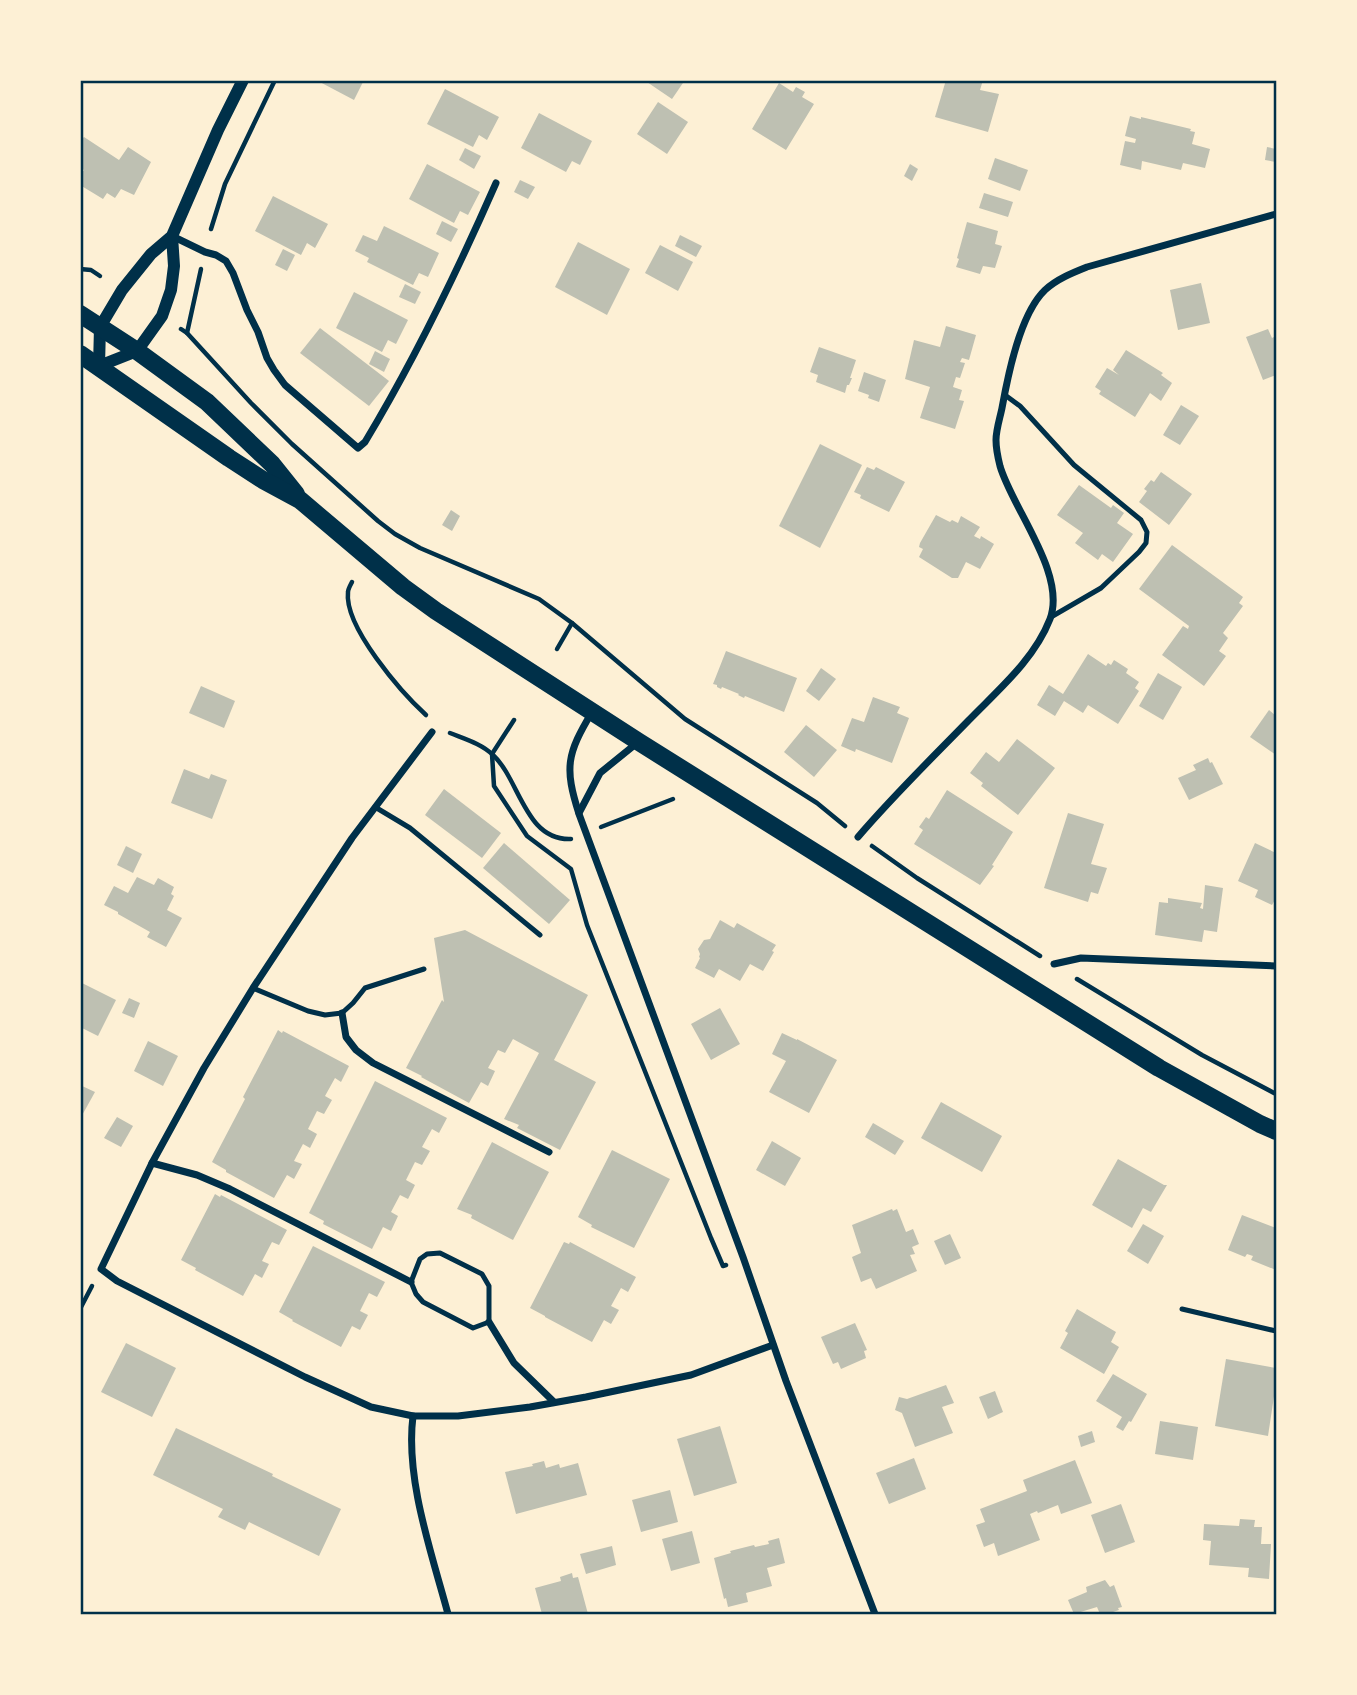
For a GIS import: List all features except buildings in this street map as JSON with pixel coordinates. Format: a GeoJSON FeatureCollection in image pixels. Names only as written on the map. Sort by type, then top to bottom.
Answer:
{"type":"FeatureCollection","features":[{"type":"Feature","properties":{"kind":"main road"},"geometry":{"type":"LineString","coordinates":[[80,314],[207,402],[272,464],[300,500]]}},
{"type":"Feature","properties":{"kind":"main road"},"geometry":{"type":"LineString","coordinates":[[80,354],[229,458],[300,500],[403,587],[436,611],[639,742],[1159,1068],[1276,1131]]}},
{"type":"Feature","properties":{"kind":"street"},"geometry":{"type":"LineString","coordinates":[[172,236],[174,266],[171,290],[162,316],[137,351],[99,366],[100,327],[122,290],[150,254],[172,236],[243,80]]}},
{"type":"Feature","properties":{"kind":"street"},"geometry":{"type":"LineString","coordinates":[[172,236],[226,261],[274,370],[285,385],[358,449],[398,387],[470,244],[496,183]]}},
{"type":"Feature","properties":{"kind":"street"},"geometry":{"type":"LineString","coordinates":[[858,836],[1014,674],[1039,642],[1051,617],[1053,594],[1043,555],[1006,483],[999,464],[996,438],[1019,338],[1032,309],[1045,291],[1067,275],[1087,267],[1276,214]]}},
{"type":"Feature","properties":{"kind":"street"},"geometry":{"type":"LineString","coordinates":[[592,712],[577,737],[571,754],[570,775],[579,814],[875,1615]]}},
{"type":"Feature","properties":{"kind":"street"},"geometry":{"type":"LineString","coordinates":[[432,732],[344,850],[253,988],[152,1163],[101,1269],[117,1281],[305,1377],[371,1407],[413,1416],[458,1416],[554,1402],[691,1375],[774,1345]]}},
{"type":"Feature","properties":{"kind":"street"},"geometry":{"type":"LineString","coordinates":[[579,814],[600,773],[639,742]]}},
{"type":"Feature","properties":{"kind":"street"},"geometry":{"type":"LineString","coordinates":[[1054,964],[1081,958],[1276,966]]}},
{"type":"Feature","properties":{"kind":"street"},"geometry":{"type":"LineString","coordinates":[[342,1013],[346,1037],[356,1050],[373,1063],[549,1152]]}},
{"type":"Feature","properties":{"kind":"street"},"geometry":{"type":"LineString","coordinates":[[152,1163],[197,1175],[230,1189],[411,1282]]}},
{"type":"Feature","properties":{"kind":"street"},"geometry":{"type":"LineString","coordinates":[[489,1322],[514,1363],[554,1402]]}},
{"type":"Feature","properties":{"kind":"street"},"geometry":{"type":"LineString","coordinates":[[413,1416],[411,1436],[419,1508],[448,1615]]}},
{"type":"Feature","properties":{"kind":"lane"},"geometry":{"type":"LineString","coordinates":[[1005,395],[1020,405],[1074,465],[1141,520],[1147,532],[1146,542],[1139,552],[1101,588],[1051,617]]}},
{"type":"Feature","properties":{"kind":"lane"},"geometry":{"type":"LineString","coordinates":[[375,807],[410,828],[540,935]]}},
{"type":"Feature","properties":{"kind":"lane"},"geometry":{"type":"LineString","coordinates":[[253,988],[308,1012],[325,1015],[342,1013],[365,988],[424,969]]}},
{"type":"Feature","properties":{"kind":"lane"},"geometry":{"type":"LineString","coordinates":[[440,1253],[482,1274],[489,1286],[489,1322],[473,1328],[423,1302],[411,1282],[420,1259],[427,1254],[440,1253]]}},
{"type":"Feature","properties":{"kind":"lane"},"geometry":{"type":"LineString","coordinates":[[1182,1309],[1276,1331]]}},
{"type":"Feature","properties":{"kind":"path"},"geometry":{"type":"LineString","coordinates":[[211,229],[225,184],[275,80]]}},
{"type":"Feature","properties":{"kind":"path"},"geometry":{"type":"LineString","coordinates":[[187,333],[201,266]]}},
{"type":"Feature","properties":{"kind":"path"},"geometry":{"type":"LineString","coordinates":[[80,269],[91,270],[100,276]]}},
{"type":"Feature","properties":{"kind":"path"},"geometry":{"type":"LineString","coordinates":[[181,329],[292,444],[395,534],[420,548],[539,599],[572,623],[685,719],[817,803],[858,836]]}},
{"type":"Feature","properties":{"kind":"path"},"geometry":{"type":"LineString","coordinates":[[557,649],[572,623]]}},
{"type":"Feature","properties":{"kind":"path"},"geometry":{"type":"LineString","coordinates":[[514,720],[492,754],[494,786],[527,836],[571,869],[587,925],[723,1266],[743,1257]]}},
{"type":"Feature","properties":{"kind":"path"},"geometry":{"type":"LineString","coordinates":[[597,829],[673,799]]}},
{"type":"Feature","properties":{"kind":"path"},"geometry":{"type":"LineString","coordinates":[[80,1309],[101,1269]]}}]}
